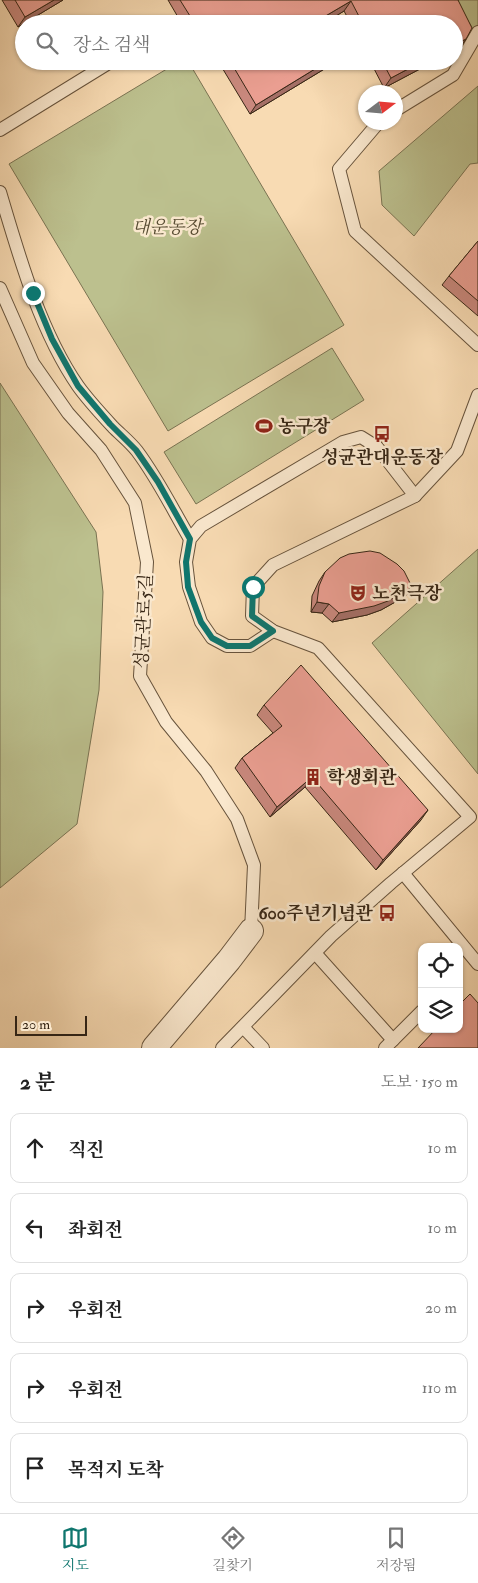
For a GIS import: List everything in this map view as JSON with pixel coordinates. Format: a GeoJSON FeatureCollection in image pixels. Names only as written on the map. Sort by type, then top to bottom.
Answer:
{"type":"FeatureCollection","features":[{"type":"Feature","properties":{"kind":"street","name":"성균관로5길"},"geometry":{"type":"LineString","coordinates":[[154,1048],[252,931]]}},
{"type":"Feature","properties":{"kind":"lane"},"geometry":{"type":"LineString","coordinates":[[463,58],[478,32]]}},
{"type":"Feature","properties":{"kind":"lane"},"geometry":{"type":"LineString","coordinates":[[2,124],[96,70]]}},
{"type":"Feature","properties":{"kind":"lane"},"geometry":{"type":"LineString","coordinates":[[403,106],[453,75],[456,70]]}},
{"type":"Feature","properties":{"kind":"lane"},"geometry":{"type":"LineString","coordinates":[[372,130],[339,169],[355,230],[478,344]]}},
{"type":"Feature","properties":{"kind":"lane"},"geometry":{"type":"LineString","coordinates":[[0,192],[27,276],[52,339],[78,386],[110,424],[136,450],[158,482],[190,539]]}},
{"type":"Feature","properties":{"kind":"lane","name":"성균관로5길"},"geometry":{"type":"LineString","coordinates":[[0,288],[33,363],[68,412],[101,450],[135,503],[147,562],[140,676],[166,722],[206,771],[237,819],[254,866],[252,931]]}},
{"type":"Feature","properties":{"kind":"lane"},"geometry":{"type":"LineString","coordinates":[[222,1048],[315,953],[403,872],[474,814],[318,648],[273,631],[252,616],[253,587],[273,564],[415,496],[457,451],[478,395]]}},
{"type":"Feature","properties":{"kind":"lane"},"geometry":{"type":"LineString","coordinates":[[273,631],[250,646],[227,646],[212,638],[201,622],[188,587],[186,562],[190,539],[201,526],[343,442],[361,437],[377,447],[415,496]]}},
{"type":"Feature","properties":{"kind":"lane"},"geometry":{"type":"LineString","coordinates":[[403,872],[478,964]]}},
{"type":"Feature","properties":{"kind":"lane"},"geometry":{"type":"LineString","coordinates":[[315,953],[390,1044],[418,1015]]}},
{"type":"Feature","properties":{"kind":"lane"},"geometry":{"type":"LineString","coordinates":[[243,1027],[263,1048]]}},
{"type":"Feature","properties":{"kind":"green space"},"geometry":{"type":"Polygon","coordinates":[[[456,0],[478,0],[478,38],[456,0]]]}},
{"type":"Feature","properties":{"kind":"green space","name":"대운동장"},"geometry":{"type":"Polygon","coordinates":[[[165,70],[193,70],[344,325],[168,431],[9,164],[165,70]]]}},
{"type":"Feature","properties":{"kind":"green space"},"geometry":{"type":"Polygon","coordinates":[[[478,86],[478,163],[470,164],[414,236],[382,205],[379,171],[478,86]]]}},
{"type":"Feature","properties":{"kind":"green space","name":"농구장"},"geometry":{"type":"Polygon","coordinates":[[[332,348],[364,400],[196,504],[164,452],[332,348]]]}},
{"type":"Feature","properties":{"kind":"green space"},"geometry":{"type":"Polygon","coordinates":[[[0,383],[96,532],[103,592],[99,690],[77,824],[0,888],[0,383]]]}},
{"type":"Feature","properties":{"kind":"green space"},"geometry":{"type":"Polygon","coordinates":[[[478,549],[478,774],[372,643],[478,549]]]}},
{"type":"Feature","properties":{"kind":"building"},"geometry":{"type":"Polygon","coordinates":[[[15,0],[54,0],[28,15],[24,15],[15,0]]]}},
{"type":"Feature","properties":{"kind":"building"},"geometry":{"type":"Polygon","coordinates":[[[180,0],[458,0],[472,28],[466,39],[463,40],[463,15],[358,15],[351,1],[327,15],[189,15],[180,0]]]}},
{"type":"Feature","properties":{"kind":"building"},"geometry":{"type":"Polygon","coordinates":[[[235,70],[313,70],[256,105],[235,70]]]}},
{"type":"Feature","properties":{"kind":"building"},"geometry":{"type":"Polygon","coordinates":[[[387,70],[406,70],[391,78],[387,70]]]}},
{"type":"Feature","properties":{"kind":"building"},"geometry":{"type":"Polygon","coordinates":[[[478,241],[478,301],[449,276],[478,241]]]}},
{"type":"Feature","properties":{"kind":"building","name":"노천극장"},"geometry":{"type":"Polygon","coordinates":[[[370,551],[380,553],[397,564],[404,571],[412,587],[388,601],[374,606],[339,613],[329,604],[317,602],[319,586],[325,572],[340,558],[349,554],[370,551]]]}},
{"type":"Feature","properties":{"kind":"building","name":"학생회관"},"geometry":{"type":"Polygon","coordinates":[[[301,665],[428,810],[383,860],[312,777],[277,807],[242,758],[282,726],[264,705],[301,665]]]}},
{"type":"Feature","properties":{"kind":"building"},"geometry":{"type":"Polygon","coordinates":[[[470,994],[478,1003],[478,1048],[418,1048],[432,1033],[463,1033],[463,1001],[470,994]]]}},
{"type":"Feature","properties":{"kind":"place","name":"농구장"},"geometry":{"type":"Point","coordinates":[264,426]}},
{"type":"Feature","properties":{"kind":"place","name":"성균관대운동장"},"geometry":{"type":"Point","coordinates":[382,434]}},
{"type":"Feature","properties":{"kind":"place","name":"노천극장"},"geometry":{"type":"Point","coordinates":[358,593]}},
{"type":"Feature","properties":{"kind":"place","name":"학생회관"},"geometry":{"type":"Point","coordinates":[313,777]}},
{"type":"Feature","properties":{"kind":"place","name":"600주년기념관"},"geometry":{"type":"Point","coordinates":[387,913]}},
{"type":"Feature","properties":{"kind":"route"},"geometry":{"type":"LineString","coordinates":[[33,293],[52,339],[78,386],[110,424],[136,450],[158,482],[190,539],[186,562],[188,587],[201,622],[212,638],[227,646],[250,646],[273,631],[252,616],[253,587]]}}]}
